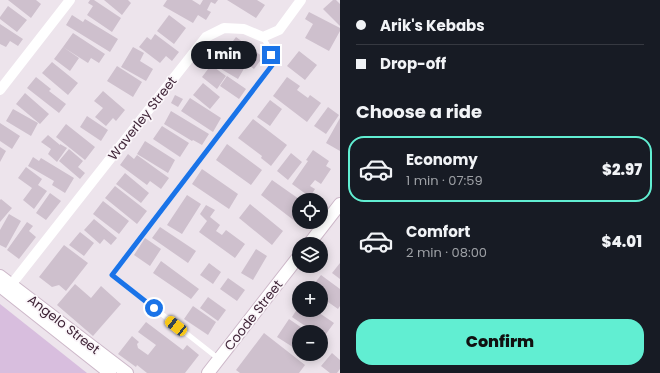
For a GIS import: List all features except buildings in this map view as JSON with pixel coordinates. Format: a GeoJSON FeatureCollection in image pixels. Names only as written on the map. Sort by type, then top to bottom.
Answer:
{"type":"FeatureCollection","features":[{"type":"Feature","properties":{"kind":"street"},"geometry":{"type":"LineString","coordinates":[[0,90],[70,0]]}},
{"type":"Feature","properties":{"kind":"street"},"geometry":{"type":"LineString","coordinates":[[263,38],[279,30],[301,0]]}},
{"type":"Feature","properties":{"kind":"street","name":"Waverley Street"},"geometry":{"type":"LineString","coordinates":[[6,287],[206,37],[224,28],[244,29],[263,38]]}},
{"type":"Feature","properties":{"kind":"street"},"geometry":{"type":"LineString","coordinates":[[314,237],[340,204]]}},
{"type":"Feature","properties":{"kind":"street","name":"Coode Street"},"geometry":{"type":"LineString","coordinates":[[208,373],[292,265]]}},
{"type":"Feature","properties":{"kind":"street","name":"Angelo Street"},"geometry":{"type":"LineString","coordinates":[[0,276],[6,287],[110,373]]}},
{"type":"Feature","properties":{"kind":"street","name":"Angelo Street"},"geometry":{"type":"LineString","coordinates":[[6,287],[127,373]]}},
{"type":"Feature","properties":{"kind":"lane"},"geometry":{"type":"LineString","coordinates":[[219,359],[112,275],[273,64],[270,48],[263,38]]}},
{"type":"Feature","properties":{"kind":"shaded area"},"geometry":{"type":"Polygon","coordinates":[[[0,304],[87,373],[0,373],[0,304]]]}},
{"type":"Feature","properties":{"kind":"route"},"geometry":{"type":"LineString","coordinates":[[154,308],[112,275],[273,64],[271,55]]}}]}
